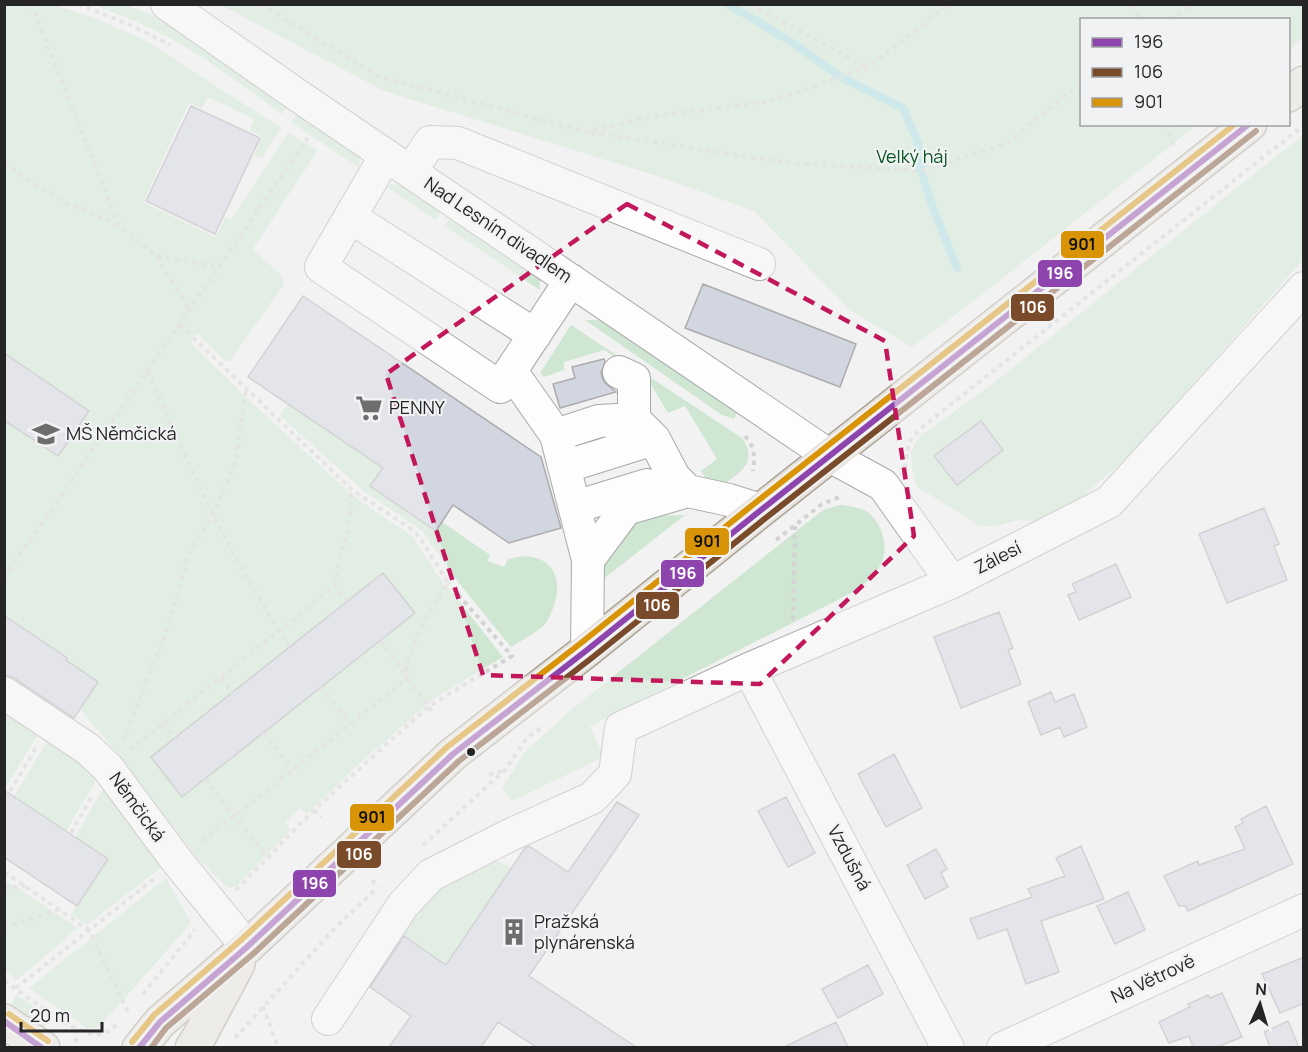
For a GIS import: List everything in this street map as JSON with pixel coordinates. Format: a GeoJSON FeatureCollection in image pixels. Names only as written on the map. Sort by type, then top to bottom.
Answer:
{"type":"FeatureCollection","features":[{"type":"Feature","properties":{"kind":"main road"},"geometry":{"type":"LineString","coordinates":[[1290,94],[1304,83]]}},
{"type":"Feature","properties":{"kind":"main road"},"geometry":{"type":"LineString","coordinates":[[139,1047],[160,1022],[247,947],[445,760],[481,730],[587,650],[1247,126]]}},
{"type":"Feature","properties":{"kind":"main road"},"geometry":{"type":"LineString","coordinates":[[192,1047],[247,947]]}},
{"type":"Feature","properties":{"kind":"main road"},"geometry":{"type":"LineString","coordinates":[[4,1021],[43,1047]]}},
{"type":"Feature","properties":{"kind":"street","name":"Nad Lesním divadlem"},"geometry":{"type":"LineString","coordinates":[[167,4],[830,456],[883,485]]}},
{"type":"Feature","properties":{"kind":"street"},"geometry":{"type":"LineString","coordinates":[[571,280],[500,387],[321,267],[350,217],[399,163],[430,142],[458,143],[759,264]]}},
{"type":"Feature","properties":{"kind":"street"},"geometry":{"type":"LineString","coordinates":[[350,217],[535,335]]}},
{"type":"Feature","properties":{"kind":"street","name":"Zálesí"},"geometry":{"type":"LineString","coordinates":[[328,1019],[403,905],[430,876],[510,835],[592,798],[615,774],[621,728],[749,669],[952,582],[1109,502],[1304,288]]}},
{"type":"Feature","properties":{"kind":"street"},"geometry":{"type":"LineString","coordinates":[[511,371],[551,414],[588,560],[587,650]]}},
{"type":"Feature","properties":{"kind":"street"},"geometry":{"type":"LineString","coordinates":[[619,372],[634,379],[644,429],[681,484]]}},
{"type":"Feature","properties":{"kind":"street"},"geometry":{"type":"LineString","coordinates":[[551,414],[644,429]]}},
{"type":"Feature","properties":{"kind":"street"},"geometry":{"type":"LineString","coordinates":[[564,467],[644,429]]}},
{"type":"Feature","properties":{"kind":"street"},"geometry":{"type":"LineString","coordinates":[[588,560],[626,509],[681,484]]}},
{"type":"Feature","properties":{"kind":"street"},"geometry":{"type":"LineString","coordinates":[[574,507],[681,484],[761,510]]}},
{"type":"Feature","properties":{"kind":"street"},"geometry":{"type":"LineString","coordinates":[[883,485],[952,582]]}},
{"type":"Feature","properties":{"kind":"street","name":"Vzdušná"},"geometry":{"type":"LineString","coordinates":[[749,669],[948,1047]]}},
{"type":"Feature","properties":{"kind":"street","name":"Němčická"},"geometry":{"type":"LineString","coordinates":[[4,693],[111,765],[177,861],[247,947]]}},
{"type":"Feature","properties":{"kind":"street","name":"Na Větrově"},"geometry":{"type":"LineString","coordinates":[[1003,1047],[1304,910]]}},
{"type":"Feature","properties":{"kind":"path"},"geometry":{"type":"LineString","coordinates":[[31,4],[119,225]]}},
{"type":"Feature","properties":{"kind":"path"},"geometry":{"type":"LineString","coordinates":[[751,4],[867,68]]}},
{"type":"Feature","properties":{"kind":"path"},"geometry":{"type":"LineString","coordinates":[[1173,18],[1191,4]]}},
{"type":"Feature","properties":{"kind":"path"},"geometry":{"type":"LineString","coordinates":[[264,5],[378,76],[587,132],[781,162],[921,171],[1006,144],[1071,91],[1080,87]]}},
{"type":"Feature","properties":{"kind":"path"},"geometry":{"type":"LineString","coordinates":[[587,132],[649,117],[771,101],[867,68],[948,5]]}},
{"type":"Feature","properties":{"kind":"path"},"geometry":{"type":"LineString","coordinates":[[767,547],[822,504],[844,496],[858,499],[905,469],[909,442],[921,428],[1304,125]]}},
{"type":"Feature","properties":{"kind":"path"},"geometry":{"type":"LineString","coordinates":[[4,578],[308,138]]}},
{"type":"Feature","properties":{"kind":"path"},"geometry":{"type":"LineString","coordinates":[[4,164],[62,201],[119,225],[156,256],[191,310]]}},
{"type":"Feature","properties":{"kind":"path"},"geometry":{"type":"LineString","coordinates":[[156,256],[220,267]]}},
{"type":"Feature","properties":{"kind":"path"},"geometry":{"type":"LineString","coordinates":[[180,325],[352,490],[413,530],[448,583],[512,656],[429,706],[315,810],[234,892]]}},
{"type":"Feature","properties":{"kind":"path"},"geometry":{"type":"LineString","coordinates":[[148,371],[213,514],[241,568],[279,632],[290,646]]}},
{"type":"Feature","properties":{"kind":"path"},"geometry":{"type":"LineString","coordinates":[[71,833],[111,765],[164,637],[189,554],[213,514],[236,460],[246,387]]}},
{"type":"Feature","properties":{"kind":"path"},"geometry":{"type":"LineString","coordinates":[[111,765],[335,586],[341,551],[348,532],[352,490]]}},
{"type":"Feature","properties":{"kind":"path"},"geometry":{"type":"LineString","coordinates":[[793,651],[795,525]]}},
{"type":"Feature","properties":{"kind":"path"},"geometry":{"type":"LineString","coordinates":[[405,674],[425,619],[448,583]]}},
{"type":"Feature","properties":{"kind":"path"},"geometry":{"type":"LineString","coordinates":[[335,586],[347,601]]}},
{"type":"Feature","properties":{"kind":"path"},"geometry":{"type":"LineString","coordinates":[[380,640],[433,714]]}},
{"type":"Feature","properties":{"kind":"path"},"geometry":{"type":"LineString","coordinates":[[221,678],[232,693]]}},
{"type":"Feature","properties":{"kind":"path"},"geometry":{"type":"LineString","coordinates":[[16,988],[407,679]]}},
{"type":"Feature","properties":{"kind":"path"},"geometry":{"type":"LineString","coordinates":[[321,687],[350,724]]}},
{"type":"Feature","properties":{"kind":"path"},"geometry":{"type":"LineString","coordinates":[[422,846],[505,770],[527,738],[546,723]]}},
{"type":"Feature","properties":{"kind":"path"},"geometry":{"type":"LineString","coordinates":[[10,791],[50,724]]}},
{"type":"Feature","properties":{"kind":"path"},"geometry":{"type":"LineString","coordinates":[[163,724],[175,738]]}},
{"type":"Feature","properties":{"kind":"path"},"geometry":{"type":"LineString","coordinates":[[263,734],[293,769]]}},
{"type":"Feature","properties":{"kind":"path"},"geometry":{"type":"LineString","coordinates":[[489,775],[505,770]]}},
{"type":"Feature","properties":{"kind":"path"},"geometry":{"type":"LineString","coordinates":[[205,779],[267,857]]}},
{"type":"Feature","properties":{"kind":"path"},"geometry":{"type":"LineString","coordinates":[[315,810],[322,817]]}},
{"type":"Feature","properties":{"kind":"path"},"geometry":{"type":"LineString","coordinates":[[4,872],[90,930],[128,1011]]}},
{"type":"Feature","properties":{"kind":"path"},"geometry":{"type":"LineString","coordinates":[[372,880],[379,887]]}},
{"type":"Feature","properties":{"kind":"path"},"geometry":{"type":"LineString","coordinates":[[228,1046],[335,928],[384,881]]}},
{"type":"Feature","properties":{"kind":"path"},"geometry":{"type":"LineString","coordinates":[[4,888],[26,886]]}},
{"type":"Feature","properties":{"kind":"path"},"geometry":{"type":"LineString","coordinates":[[4,928],[60,909]]}},
{"type":"Feature","properties":{"kind":"path"},"geometry":{"type":"LineString","coordinates":[[4,981],[76,1029],[94,1035],[108,1033],[196,929]]}},
{"type":"Feature","properties":{"kind":"path"},"geometry":{"type":"LineString","coordinates":[[263,1006],[278,1047]]}},
{"type":"Feature","properties":{"kind":"path"},"geometry":{"type":"LineString","coordinates":[[76,1029],[76,1045]]}},
{"type":"Feature","properties":{"kind":"highlighted area"},"geometry":{"type":"Polygon","coordinates":[[[627,204],[885,341],[914,536],[760,684],[483,675],[386,374],[627,204]]]}},
{"type":"Feature","properties":{"kind":"green space","name":"Velký háj"},"geometry":{"type":"Polygon","coordinates":[[[1303,4],[1303,38],[1290,50],[1290,18],[1080,18],[1080,126],[1196,126],[912,347],[850,310],[754,211],[657,176],[384,91],[221,5],[1303,4]]]}},
{"type":"Feature","properties":{"kind":"green space"},"geometry":{"type":"Polygon","coordinates":[[[5,5],[54,5],[89,16],[145,40],[281,128],[262,158],[254,156],[262,137],[250,130],[254,119],[208,97],[202,108],[189,103],[143,202],[216,237],[225,217],[231,220],[288,133],[318,150],[253,249],[280,274],[284,284],[230,361],[225,361],[197,333],[191,343],[353,496],[412,536],[443,583],[442,587],[446,591],[448,587],[503,657],[432,700],[360,763],[307,814],[300,808],[285,823],[291,830],[236,886],[230,888],[223,884],[196,856],[122,759],[80,709],[98,682],[83,671],[63,663],[67,658],[5,616],[5,420],[58,456],[89,411],[5,353],[5,5]],[[383,574],[151,757],[183,797],[375,643],[383,574]]]}},
{"type":"Feature","properties":{"kind":"green space"},"geometry":{"type":"Polygon","coordinates":[[[95,5],[126,5],[149,14],[183,34],[288,106],[282,114],[179,43],[137,22],[95,5]]]}},
{"type":"Feature","properties":{"kind":"green space"},"geometry":{"type":"Polygon","coordinates":[[[298,114],[356,152],[360,159],[359,168],[291,122],[298,114]]]}},
{"type":"Feature","properties":{"kind":"green space"},"geometry":{"type":"Polygon","coordinates":[[[1303,135],[1303,260],[1132,453],[1081,498],[1040,522],[1018,520],[996,526],[978,526],[917,487],[912,469],[911,452],[918,438],[991,385],[1303,135]],[[981,421],[935,456],[957,485],[1003,450],[981,421]]]}},
{"type":"Feature","properties":{"kind":"green space"},"geometry":{"type":"Polygon","coordinates":[[[391,184],[404,186],[441,212],[435,220],[387,187],[391,184]]]}},
{"type":"Feature","properties":{"kind":"green space"},"geometry":{"type":"Polygon","coordinates":[[[450,218],[540,279],[540,290],[444,226],[450,218]]]}},
{"type":"Feature","properties":{"kind":"green space"},"geometry":{"type":"Polygon","coordinates":[[[585,320],[601,320],[610,324],[735,408],[737,413],[734,419],[722,415],[585,320]]]}},
{"type":"Feature","properties":{"kind":"green space"},"geometry":{"type":"Polygon","coordinates":[[[571,325],[742,438],[747,446],[748,459],[742,470],[723,485],[707,480],[701,471],[717,459],[685,406],[668,413],[647,378],[604,350],[564,362],[564,370],[544,377],[540,373],[571,325]]]}},
{"type":"Feature","properties":{"kind":"green space"},"geometry":{"type":"Polygon","coordinates":[[[288,404],[383,468],[371,487],[436,531],[442,522],[490,555],[488,561],[504,567],[508,559],[526,556],[543,561],[555,575],[557,584],[557,594],[546,623],[535,633],[511,647],[462,587],[421,530],[365,492],[280,416],[288,404]]]}},
{"type":"Feature","properties":{"kind":"green space"},"geometry":{"type":"Polygon","coordinates":[[[840,505],[855,507],[870,514],[882,534],[884,557],[879,568],[866,583],[855,591],[590,726],[604,757],[512,801],[502,788],[524,753],[572,709],[823,510],[840,505]]]}},
{"type":"Feature","properties":{"kind":"green space"},"geometry":{"type":"Polygon","coordinates":[[[685,515],[597,584],[614,542],[636,522],[657,516],[685,515]]]}},
{"type":"Feature","properties":{"kind":"green space"},"geometry":{"type":"Polygon","coordinates":[[[5,714],[38,735],[5,788],[5,714]]]}},
{"type":"Feature","properties":{"kind":"green space"},"geometry":{"type":"Polygon","coordinates":[[[48,740],[88,765],[98,777],[66,831],[14,796],[48,740]]]}},
{"type":"Feature","properties":{"kind":"green space"},"geometry":{"type":"Polygon","coordinates":[[[106,784],[163,866],[87,925],[71,914],[77,906],[75,837],[106,784]]]}},
{"type":"Feature","properties":{"kind":"green space"},"geometry":{"type":"Polygon","coordinates":[[[492,860],[511,868],[431,985],[427,957],[430,953],[402,934],[441,883],[492,860]]]}},
{"type":"Feature","properties":{"kind":"green space"},"geometry":{"type":"Polygon","coordinates":[[[166,878],[191,923],[101,1025],[87,1028],[29,988],[166,878]]]}},
{"type":"Feature","properties":{"kind":"green space"},"geometry":{"type":"Polygon","coordinates":[[[4,879],[78,928],[17,980],[5,971],[4,879]]]}},
{"type":"Feature","properties":{"kind":"green space"},"geometry":{"type":"Polygon","coordinates":[[[16,995],[41,1013],[44,1017],[45,1029],[11,1004],[16,995]]]}},
{"type":"Feature","properties":{"kind":"building"},"geometry":{"type":"Polygon","coordinates":[[[191,106],[260,138],[215,234],[146,201],[191,106]]]}},
{"type":"Feature","properties":{"kind":"building"},"geometry":{"type":"Polygon","coordinates":[[[703,284],[856,344],[840,387],[685,328],[703,284]]]}},
{"type":"Feature","properties":{"kind":"building"},"geometry":{"type":"Polygon","coordinates":[[[303,296],[541,457],[561,528],[509,543],[453,505],[436,531],[370,486],[383,468],[248,377],[303,296]]]}},
{"type":"Feature","properties":{"kind":"building"},"geometry":{"type":"Polygon","coordinates":[[[4,353],[89,411],[58,456],[4,420],[4,353]]]}},
{"type":"Feature","properties":{"kind":"building"},"geometry":{"type":"Polygon","coordinates":[[[604,359],[601,373],[604,382],[616,392],[560,408],[553,384],[575,378],[572,367],[604,359]]]}},
{"type":"Feature","properties":{"kind":"building"},"geometry":{"type":"Polygon","coordinates":[[[981,421],[1003,450],[957,485],[934,456],[981,421]]]}},
{"type":"Feature","properties":{"kind":"building"},"geometry":{"type":"Polygon","coordinates":[[[1264,508],[1279,544],[1274,546],[1287,580],[1227,603],[1199,534],[1264,508]]]}},
{"type":"Feature","properties":{"kind":"building"},"geometry":{"type":"Polygon","coordinates":[[[1116,564],[1131,597],[1079,620],[1068,595],[1076,592],[1072,584],[1116,564]]]}},
{"type":"Feature","properties":{"kind":"building"},"geometry":{"type":"Polygon","coordinates":[[[383,573],[415,613],[182,797],[151,757],[383,573]]]}},
{"type":"Feature","properties":{"kind":"building"},"geometry":{"type":"Polygon","coordinates":[[[999,612],[1013,648],[1008,650],[1021,684],[961,708],[934,637],[999,612]]]}},
{"type":"Feature","properties":{"kind":"building"},"geometry":{"type":"Polygon","coordinates":[[[4,615],[98,682],[74,718],[14,678],[4,675],[4,615]]]}},
{"type":"Feature","properties":{"kind":"building"},"geometry":{"type":"Polygon","coordinates":[[[1051,692],[1055,702],[1074,694],[1087,727],[1064,737],[1060,727],[1041,735],[1028,702],[1051,692]]]}},
{"type":"Feature","properties":{"kind":"building"},"geometry":{"type":"Polygon","coordinates":[[[894,754],[922,808],[886,827],[858,774],[894,754]]]}},
{"type":"Feature","properties":{"kind":"building"},"geometry":{"type":"Polygon","coordinates":[[[4,790],[108,859],[77,906],[4,857],[4,790]]]}},
{"type":"Feature","properties":{"kind":"building"},"geometry":{"type":"Polygon","coordinates":[[[786,797],[815,853],[788,867],[758,811],[786,797]]]}},
{"type":"Feature","properties":{"kind":"building","name":"Pražská plynárenská"},"geometry":{"type":"Polygon","coordinates":[[[617,802],[639,815],[529,976],[636,1047],[536,1047],[498,1022],[481,1047],[389,1047],[411,1016],[370,987],[404,936],[446,965],[525,848],[529,846],[568,872],[617,802]]]}},
{"type":"Feature","properties":{"kind":"building"},"geometry":{"type":"Polygon","coordinates":[[[1266,806],[1293,864],[1188,911],[1185,906],[1179,906],[1164,876],[1198,861],[1199,865],[1245,849],[1235,827],[1243,823],[1241,819],[1266,806]]]}},
{"type":"Feature","properties":{"kind":"building"},"geometry":{"type":"Polygon","coordinates":[[[1081,846],[1104,899],[1041,921],[1059,972],[1026,984],[1007,929],[978,939],[970,919],[1032,897],[1028,889],[1065,876],[1056,858],[1081,846]]]}},
{"type":"Feature","properties":{"kind":"building"},"geometry":{"type":"Polygon","coordinates":[[[936,849],[947,869],[941,873],[948,887],[925,899],[907,865],[936,849]]]}},
{"type":"Feature","properties":{"kind":"building"},"geometry":{"type":"Polygon","coordinates":[[[1128,892],[1145,930],[1115,944],[1097,906],[1128,892]]]}},
{"type":"Feature","properties":{"kind":"building"},"geometry":{"type":"Polygon","coordinates":[[[1304,957],[1304,1003],[1280,1013],[1262,974],[1304,957]]]}},
{"type":"Feature","properties":{"kind":"building"},"geometry":{"type":"Polygon","coordinates":[[[868,965],[883,994],[838,1018],[822,989],[868,965]]]}},
{"type":"Feature","properties":{"kind":"building"},"geometry":{"type":"Polygon","coordinates":[[[1222,993],[1242,1037],[1217,1047],[1193,1047],[1189,1036],[1169,1043],[1159,1022],[1190,1007],[1188,1004],[1208,995],[1210,998],[1222,993]]]}},
{"type":"Feature","properties":{"kind":"building"},"geometry":{"type":"Polygon","coordinates":[[[1288,1021],[1299,1047],[1270,1047],[1264,1032],[1288,1021]]]}},
{"type":"Feature","properties":{"kind":"building"},"geometry":{"type":"Polygon","coordinates":[[[836,1022],[848,1047],[784,1047],[836,1022]]]}},
{"type":"Feature","properties":{"kind":"waterway"},"geometry":{"type":"LineString","coordinates":[[728,4],[793,43],[841,77],[903,108],[918,143],[921,171],[932,205],[957,268]]}},
{"type":"Feature","properties":{"kind":"transit line","name":"901"},"geometry":{"type":"LineString","coordinates":[[132,1042],[154,1015],[241,940],[447,747],[1232,126]]}},
{"type":"Feature","properties":{"kind":"transit line","name":"196"},"geometry":{"type":"LineString","coordinates":[[139,1048],[160,1022],[247,947],[453,754],[1246,126]]}},
{"type":"Feature","properties":{"kind":"transit line","name":"106"},"geometry":{"type":"LineString","coordinates":[[151,1048],[166,1028],[253,954],[459,761],[1256,131]]}},
{"type":"Feature","properties":{"kind":"transit line","name":"901"},"geometry":{"type":"LineString","coordinates":[[9,1014],[48,1041]]}},
{"type":"Feature","properties":{"kind":"transit line","name":"196"},"geometry":{"type":"LineString","coordinates":[[4,1021],[42,1048]]}},
{"type":"Feature","properties":{"kind":"place","name":"PENNY"},"geometry":{"type":"Point","coordinates":[369,408]}},
{"type":"Feature","properties":{"kind":"place","name":"MŠ Němčická"},"geometry":{"type":"Point","coordinates":[46,434]}},
{"type":"Feature","properties":{"kind":"place","name":"Pražská plynárenská"},"geometry":{"type":"Point","coordinates":[514,932]}}]}
